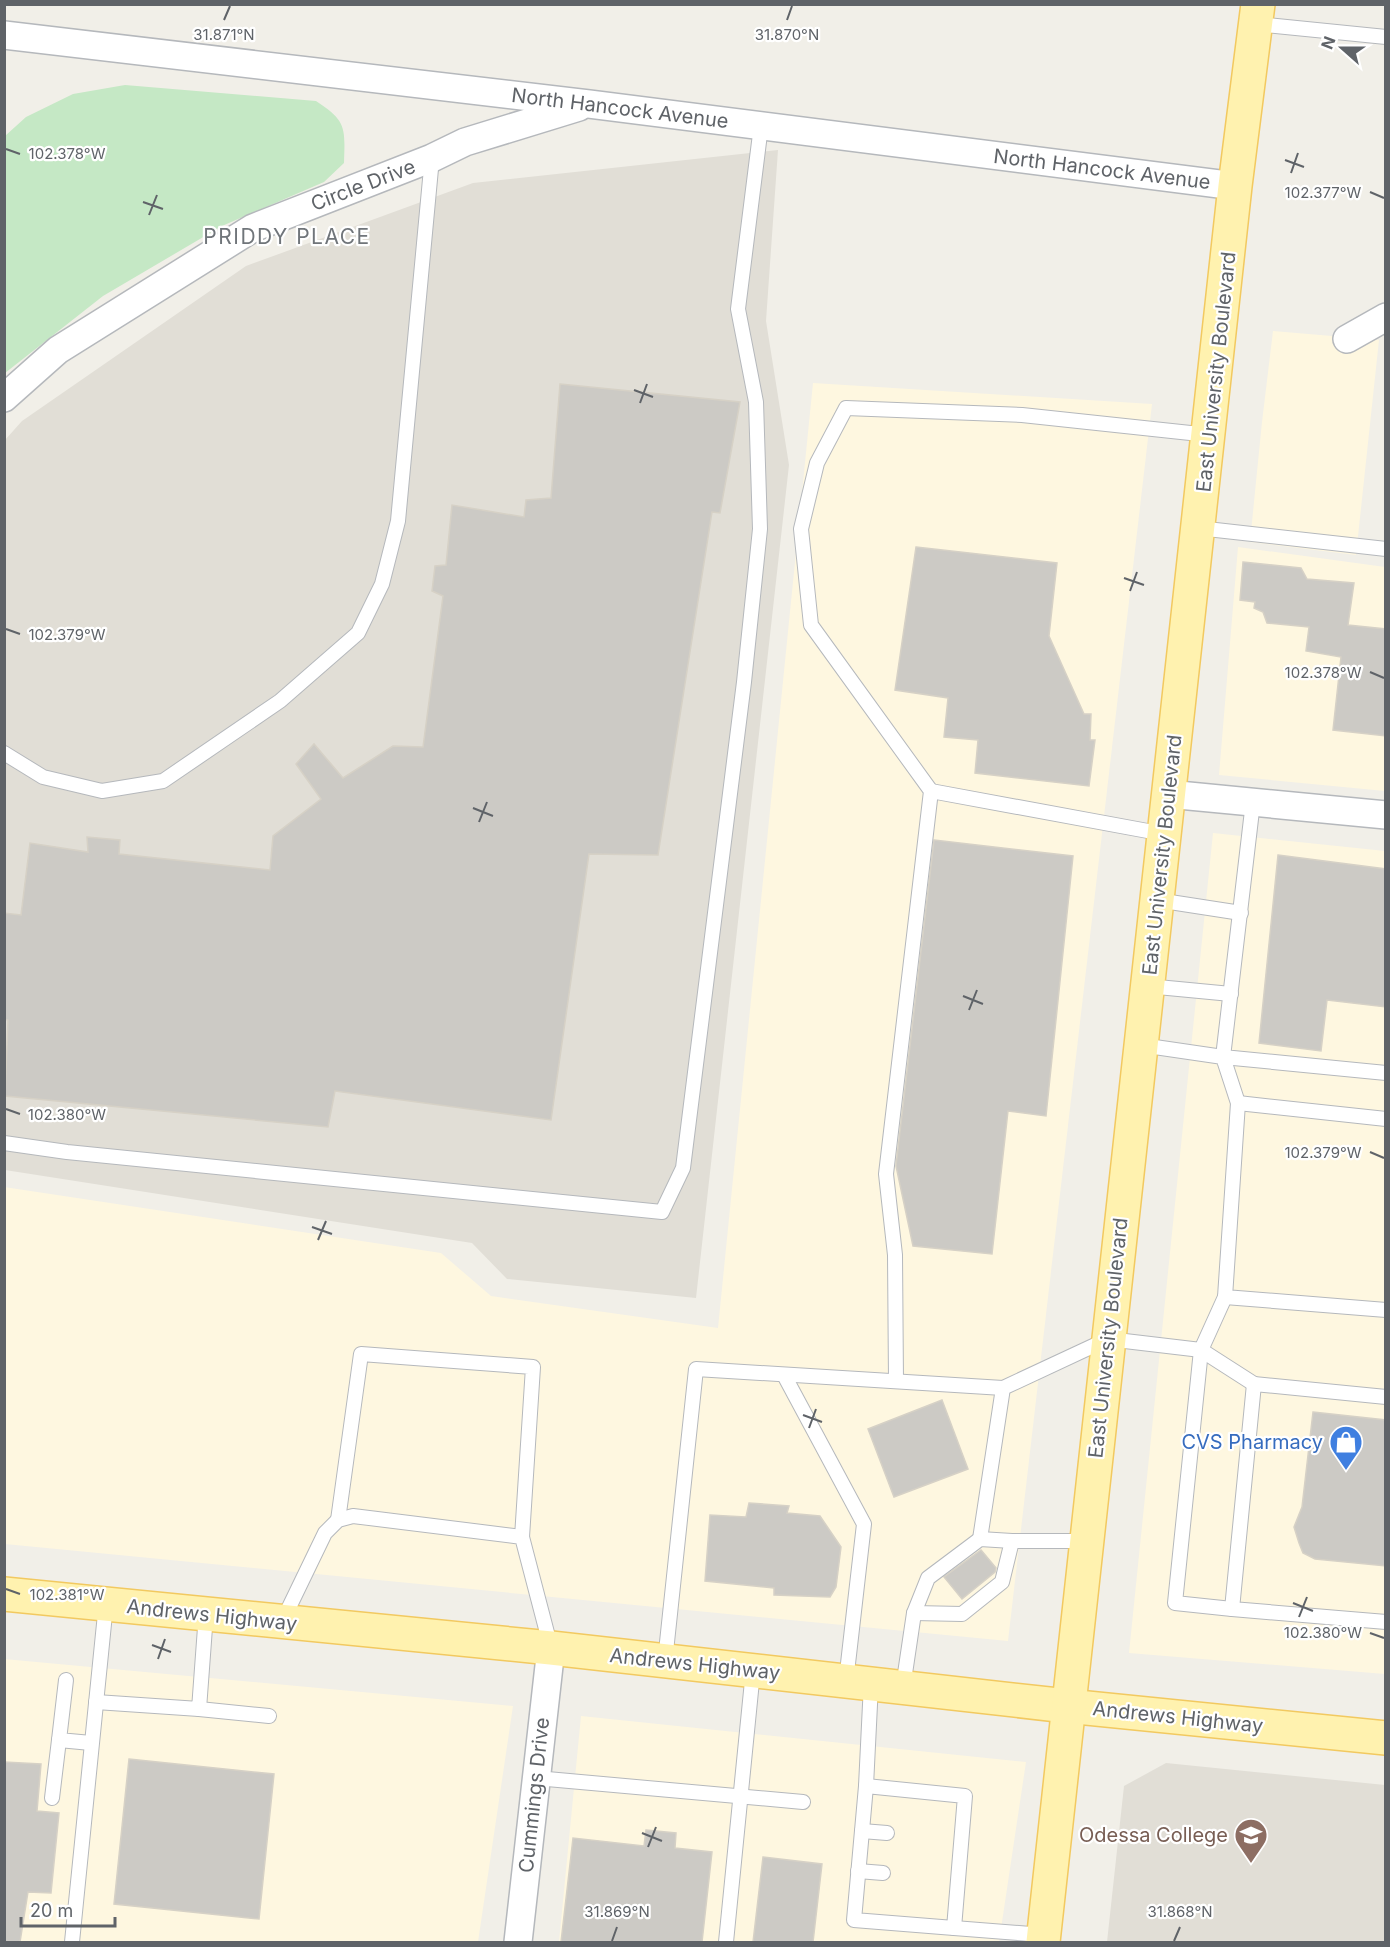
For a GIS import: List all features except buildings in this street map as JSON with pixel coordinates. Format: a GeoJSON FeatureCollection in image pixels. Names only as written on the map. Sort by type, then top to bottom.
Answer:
{"type":"FeatureCollection","features":[{"type":"Feature","properties":{"kind":"main road","name":"East University Boulevard"},"geometry":{"type":"LineString","coordinates":[[1043,1939],[1235,186],[1257,14]]}},
{"type":"Feature","properties":{"kind":"main road","name":"Andrews Highway"},"geometry":{"type":"LineString","coordinates":[[4,1594],[551,1648],[1067,1706],[1386,1738]]}},
{"type":"Feature","properties":{"kind":"street","name":"North Hancock Avenue"},"geometry":{"type":"LineString","coordinates":[[4,35],[589,104],[1235,186]]}},
{"type":"Feature","properties":{"kind":"street","name":"Circle Drive"},"geometry":{"type":"LineString","coordinates":[[4,398],[58,350],[253,228],[432,158],[465,142],[589,104]]}},
{"type":"Feature","properties":{"kind":"street"},"geometry":{"type":"LineString","coordinates":[[1347,339],[1386,317]]}},
{"type":"Feature","properties":{"kind":"street"},"geometry":{"type":"LineString","coordinates":[[1168,794],[1386,815]]}},
{"type":"Feature","properties":{"kind":"street","name":"Cummings Drive"},"geometry":{"type":"LineString","coordinates":[[518,1942],[551,1648]]}},
{"type":"Feature","properties":{"kind":"lane"},"geometry":{"type":"LineString","coordinates":[[1257,14],[1386,37]]}},
{"type":"Feature","properties":{"kind":"lane"},"geometry":{"type":"LineString","coordinates":[[4,1143],[67,1152],[662,1212],[683,1168],[744,682],[760,529],[756,402],[738,309],[761,126]]}},
{"type":"Feature","properties":{"kind":"lane"},"geometry":{"type":"LineString","coordinates":[[4,753],[43,777],[102,791],[163,781],[280,701],[358,633],[382,584],[398,521],[432,158]]}},
{"type":"Feature","properties":{"kind":"lane"},"geometry":{"type":"LineString","coordinates":[[896,1382],[895,1256],[886,1174],[931,792],[811,625],[801,529],[817,463],[846,408],[1022,415],[1209,435]]}},
{"type":"Feature","properties":{"kind":"lane"},"geometry":{"type":"LineString","coordinates":[[1198,528],[1386,549]]}},
{"type":"Feature","properties":{"kind":"lane"},"geometry":{"type":"LineString","coordinates":[[931,792],[1164,834]]}},
{"type":"Feature","properties":{"kind":"lane"},"geometry":{"type":"LineString","coordinates":[[1253,802],[1223,1057],[1238,1103],[1225,1297],[1201,1350],[1175,1603],[1386,1622]]}},
{"type":"Feature","properties":{"kind":"lane"},"geometry":{"type":"LineString","coordinates":[[1157,900],[1240,913]]}},
{"type":"Feature","properties":{"kind":"lane"},"geometry":{"type":"LineString","coordinates":[[1147,986],[1231,994]]}},
{"type":"Feature","properties":{"kind":"lane"},"geometry":{"type":"LineString","coordinates":[[1140,1045],[1223,1057],[1386,1073]]}},
{"type":"Feature","properties":{"kind":"lane"},"geometry":{"type":"LineString","coordinates":[[1238,1103],[1386,1119]]}},
{"type":"Feature","properties":{"kind":"lane"},"geometry":{"type":"LineString","coordinates":[[1225,1297],[1386,1311]]}},
{"type":"Feature","properties":{"kind":"lane"},"geometry":{"type":"LineString","coordinates":[[665,1661],[696,1369],[1003,1388],[1108,1339],[1201,1350],[1254,1384],[1386,1397]]}},
{"type":"Feature","properties":{"kind":"lane"},"geometry":{"type":"LineString","coordinates":[[338,1520],[361,1354],[533,1367],[522,1537],[551,1648]]}},
{"type":"Feature","properties":{"kind":"lane"},"geometry":{"type":"LineString","coordinates":[[784,1375],[864,1524],[859,1683],[866,1786],[854,1920],[954,1928],[1043,1939]]}},
{"type":"Feature","properties":{"kind":"lane"},"geometry":{"type":"LineString","coordinates":[[1232,1608],[1254,1384]]}},
{"type":"Feature","properties":{"kind":"lane"},"geometry":{"type":"LineString","coordinates":[[980,1539],[1003,1388]]}},
{"type":"Feature","properties":{"kind":"lane"},"geometry":{"type":"LineString","coordinates":[[282,1622],[325,1533],[338,1520],[353,1516],[522,1537]]}},
{"type":"Feature","properties":{"kind":"lane"},"geometry":{"type":"LineString","coordinates":[[903,1687],[914,1613],[928,1578],[980,1539],[1086,1541]]}},
{"type":"Feature","properties":{"kind":"lane"},"geometry":{"type":"LineString","coordinates":[[914,1613],[962,1614],[1002,1582],[1012,1541]]}},
{"type":"Feature","properties":{"kind":"lane"},"geometry":{"type":"LineString","coordinates":[[72,1942],[106,1604]]}},
{"type":"Feature","properties":{"kind":"lane"},"geometry":{"type":"LineString","coordinates":[[199,1709],[206,1614]]}},
{"type":"Feature","properties":{"kind":"lane"},"geometry":{"type":"LineString","coordinates":[[726,1942],[753,1671]]}},
{"type":"Feature","properties":{"kind":"lane"},"geometry":{"type":"LineString","coordinates":[[52,1798],[66,1680]]}},
{"type":"Feature","properties":{"kind":"lane"},"geometry":{"type":"LineString","coordinates":[[96,1702],[269,1716]]}},
{"type":"Feature","properties":{"kind":"lane"},"geometry":{"type":"LineString","coordinates":[[58,1740],[91,1743]]}},
{"type":"Feature","properties":{"kind":"lane"},"geometry":{"type":"LineString","coordinates":[[536,1778],[803,1802]]}},
{"type":"Feature","properties":{"kind":"lane"},"geometry":{"type":"LineString","coordinates":[[866,1786],[965,1796],[956,1839],[953,1878],[954,1928]]}},
{"type":"Feature","properties":{"kind":"lane"},"geometry":{"type":"LineString","coordinates":[[862,1831],[887,1833]]}},
{"type":"Feature","properties":{"kind":"lane"},"geometry":{"type":"LineString","coordinates":[[858,1871],[884,1873]]}},
{"type":"Feature","properties":{"kind":"shaded area"},"geometry":{"type":"Polygon","coordinates":[[[778,150],[766,321],[789,465],[696,1298],[507,1279],[472,1243],[5,1170],[5,440],[22,421],[246,266],[473,183],[778,150]]]}},
{"type":"Feature","properties":{"kind":"shaded area"},"geometry":{"type":"Polygon","coordinates":[[[1273,331],[1379,340],[1356,555],[1250,542],[1273,331]]]}},
{"type":"Feature","properties":{"kind":"shaded area"},"geometry":{"type":"Polygon","coordinates":[[[813,383],[1152,404],[1008,1641],[5,1544],[4,1187],[441,1253],[491,1296],[718,1328],[813,383]]]}},
{"type":"Feature","properties":{"kind":"shaded area"},"geometry":{"type":"Polygon","coordinates":[[[1238,547],[1385,567],[1385,791],[1219,775],[1238,547]]]}},
{"type":"Feature","properties":{"kind":"shaded area"},"geometry":{"type":"Polygon","coordinates":[[[1213,833],[1385,851],[1385,1674],[1129,1653],[1213,833]]]}},
{"type":"Feature","properties":{"kind":"shaded area"},"geometry":{"type":"Polygon","coordinates":[[[4,1659],[513,1706],[478,1942],[5,1942],[4,1659]]]}},
{"type":"Feature","properties":{"kind":"shaded area"},"geometry":{"type":"Polygon","coordinates":[[[581,1716],[1026,1762],[999,1942],[559,1942],[581,1716]]]}},
{"type":"Feature","properties":{"kind":"shaded area","name":"Odessa College"},"geometry":{"type":"Polygon","coordinates":[[[1166,1763],[1385,1785],[1385,1942],[1107,1942],[1124,1786],[1166,1763]]]}},
{"type":"Feature","properties":{"kind":"green space"},"geometry":{"type":"Polygon","coordinates":[[[125,85],[316,101],[334,114],[342,126],[344,163],[324,182],[222,226],[103,296],[5,373],[5,136],[26,117],[73,94],[125,85]]]}},
{"type":"Feature","properties":{"kind":"place","name":"CVS Pharmacy"},"geometry":{"type":"Point","coordinates":[1346,1471]}},
{"type":"Feature","properties":{"kind":"place","name":"Odessa College"},"geometry":{"type":"Point","coordinates":[1251,1864]}},
{"type":"Feature","properties":{"kind":"district","name":"PRIDDY PLACE"},"geometry":{"type":"Point","coordinates":[287,236]}}]}
